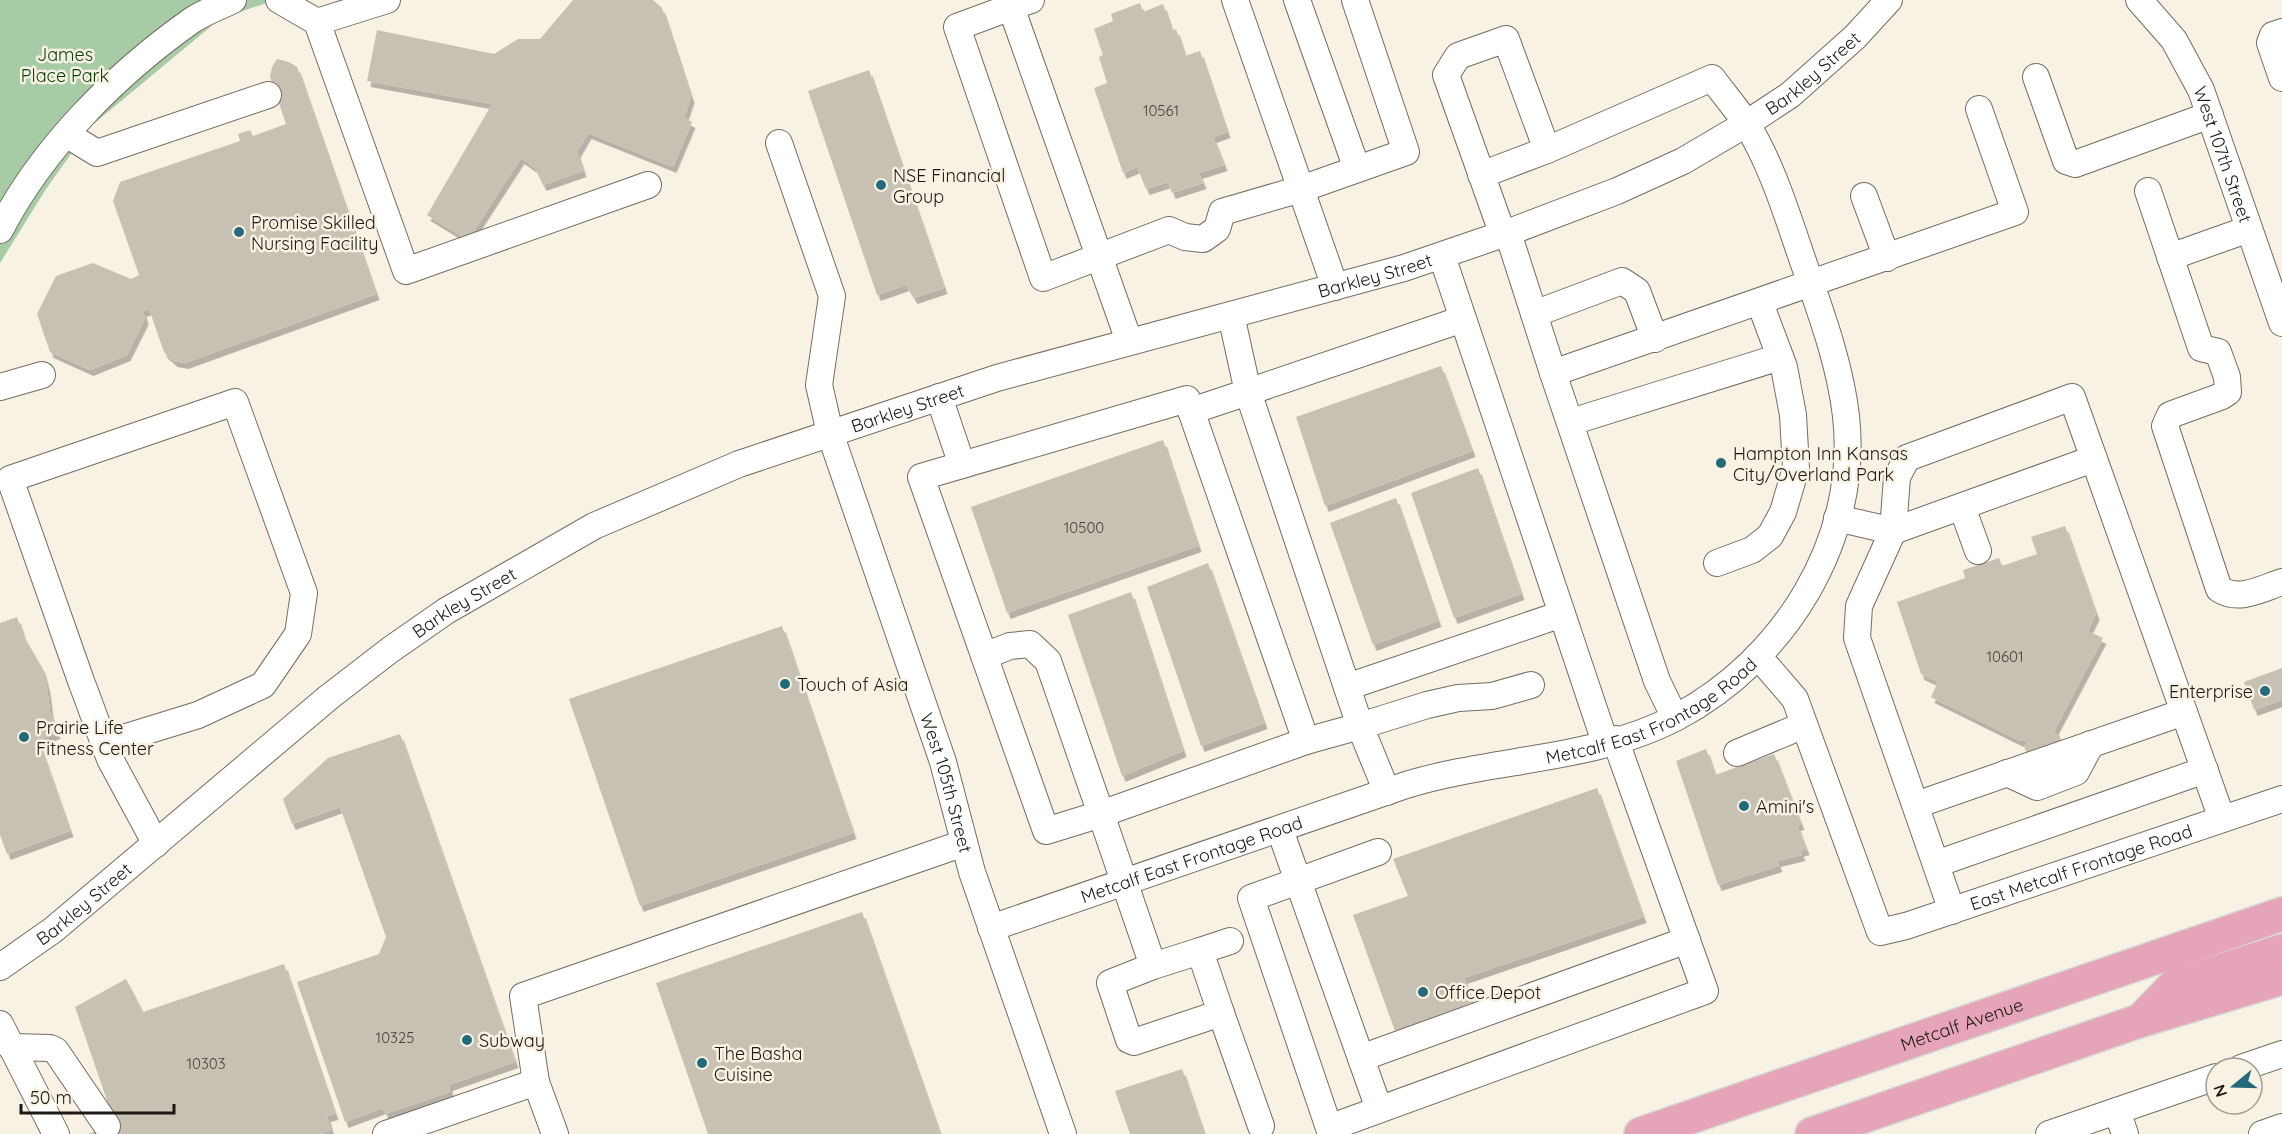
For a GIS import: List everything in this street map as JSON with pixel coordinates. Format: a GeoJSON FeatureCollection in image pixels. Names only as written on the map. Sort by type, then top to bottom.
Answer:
{"type":"FeatureCollection","features":[{"type":"Feature","properties":{"kind":"main road","name":"Metcalf Avenue"},"geometry":{"type":"LineString","coordinates":[[1641,1134],[2282,914]]}},
{"type":"Feature","properties":{"kind":"main road"},"geometry":{"type":"LineString","coordinates":[[2139,1021],[2175,985],[2282,951]]}},
{"type":"Feature","properties":{"kind":"main road"},"geometry":{"type":"LineString","coordinates":[[1812,1134],[2139,1021],[2282,978]]}},
{"type":"Feature","properties":{"kind":"street"},"geometry":{"type":"LineString","coordinates":[[0,230],[11,209],[66,134],[115,83],[193,19],[232,0]]}},
{"type":"Feature","properties":{"kind":"street"},"geometry":{"type":"LineString","coordinates":[[279,0],[317,22],[406,271],[648,185]]}},
{"type":"Feature","properties":{"kind":"street"},"geometry":{"type":"LineString","coordinates":[[317,22],[387,0]]}},
{"type":"Feature","properties":{"kind":"street"},"geometry":{"type":"LineString","coordinates":[[1236,0],[1335,287]]}},
{"type":"Feature","properties":{"kind":"street"},"geometry":{"type":"LineString","coordinates":[[1297,0],[1357,169]]}},
{"type":"Feature","properties":{"kind":"street"},"geometry":{"type":"LineString","coordinates":[[1129,340],[1100,257],[1021,3],[957,27],[1043,278],[1100,257],[1169,230],[1185,237],[1203,239],[1218,229],[1222,212],[1301,189],[1406,152],[1355,0]]}},
{"type":"Feature","properties":{"kind":"street","name":"Barkley Street"},"geometry":{"type":"LineString","coordinates":[[0,967],[53,930],[329,697],[456,605],[594,526],[739,465],[939,397],[1129,340],[1231,315],[1442,256],[1505,234],[1636,182],[1683,161],[1790,95],[1855,37],[1889,0]]}},
{"type":"Feature","properties":{"kind":"street","name":"West 107th Street"},"geometry":{"type":"LineString","coordinates":[[2139,0],[2161,23],[2185,57],[2201,90],[2281,316]]}},
{"type":"Feature","properties":{"kind":"street"},"geometry":{"type":"LineString","coordinates":[[2282,32],[2273,35],[2270,43],[2282,78]]}},
{"type":"Feature","properties":{"kind":"street"},"geometry":{"type":"LineString","coordinates":[[1481,175],[1547,150],[1506,39],[1458,56],[1446,75],[1481,175],[1534,314],[1657,681],[1675,718]]}},
{"type":"Feature","properties":{"kind":"street"},"geometry":{"type":"LineString","coordinates":[[2036,77],[2066,160],[2075,164],[2210,115]]}},
{"type":"Feature","properties":{"kind":"street","name":"Metcalf East Frontage Road"},"geometry":{"type":"LineString","coordinates":[[991,928],[1442,774],[1571,752],[1675,718],[1714,694],[1758,656],[1804,599],[1825,557],[1837,518],[1846,465],[1846,417],[1839,373],[1811,285],[1779,195],[1746,124],[1712,78],[1547,150]]}},
{"type":"Feature","properties":{"kind":"street"},"geometry":{"type":"LineString","coordinates":[[66,134],[97,153],[268,95]]}},
{"type":"Feature","properties":{"kind":"street"},"geometry":{"type":"LineString","coordinates":[[1553,373],[1760,303],[2015,212],[1979,109]]}},
{"type":"Feature","properties":{"kind":"street","name":"West 105th Street"},"geometry":{"type":"LineString","coordinates":[[779,143],[832,296],[819,385],[830,434],[943,762],[964,843],[991,928],[1063,1134]]}},
{"type":"Feature","properties":{"kind":"street"},"geometry":{"type":"LineString","coordinates":[[2148,191],[2201,348],[2218,352],[2229,386],[2228,392],[2222,396],[2170,415],[2165,426],[2219,589],[2229,596],[2241,596],[2282,582]]}},
{"type":"Feature","properties":{"kind":"street"},"geometry":{"type":"LineString","coordinates":[[1864,196],[1887,258]]}},
{"type":"Feature","properties":{"kind":"street"},"geometry":{"type":"LineString","coordinates":[[2170,257],[2249,229]]}},
{"type":"Feature","properties":{"kind":"street"},"geometry":{"type":"LineString","coordinates":[[1378,852],[1251,898],[1329,1128],[1705,991],[1562,614],[1442,256]]}},
{"type":"Feature","properties":{"kind":"street"},"geometry":{"type":"LineString","coordinates":[[1534,314],[1622,281],[1637,291],[1654,339]]}},
{"type":"Feature","properties":{"kind":"street"},"geometry":{"type":"LineString","coordinates":[[1717,563],[1752,550],[1770,536],[1783,512],[1796,468],[1793,415],[1780,357],[1760,303]]}},
{"type":"Feature","properties":{"kind":"street"},"geometry":{"type":"LineString","coordinates":[[1231,315],[1248,392],[1360,726],[1387,792]]}},
{"type":"Feature","properties":{"kind":"street"},"geometry":{"type":"LineString","coordinates":[[1191,411],[1463,319]]}},
{"type":"Feature","properties":{"kind":"street"},"geometry":{"type":"LineString","coordinates":[[1571,422],[1780,357]]}},
{"type":"Feature","properties":{"kind":"street"},"geometry":{"type":"LineString","coordinates":[[0,387],[42,375]]}},
{"type":"Feature","properties":{"kind":"street"},"geometry":{"type":"LineString","coordinates":[[939,397],[962,465]]}},
{"type":"Feature","properties":{"kind":"street"},"geometry":{"type":"LineString","coordinates":[[1952,910],[1857,638],[1859,606],[1893,531],[1897,477],[1907,458],[2072,397],[2222,819]]}},
{"type":"Feature","properties":{"kind":"street"},"geometry":{"type":"LineString","coordinates":[[1306,741],[1187,399],[921,477],[1046,831],[1101,814],[1306,741],[1427,705],[1458,698],[1492,696],[1531,685]]}},
{"type":"Feature","properties":{"kind":"street"},"geometry":{"type":"LineString","coordinates":[[104,744],[198,715],[263,685],[298,634],[304,593],[235,402],[10,479],[104,744],[156,844]]}},
{"type":"Feature","properties":{"kind":"street"},"geometry":{"type":"LineString","coordinates":[[1837,518],[1893,531],[2094,459]]}},
{"type":"Feature","properties":{"kind":"street"},"geometry":{"type":"LineString","coordinates":[[1962,507],[1978,551]]}},
{"type":"Feature","properties":{"kind":"street"},"geometry":{"type":"LineString","coordinates":[[1347,687],[1562,614]]}},
{"type":"Feature","properties":{"kind":"street"},"geometry":{"type":"LineString","coordinates":[[984,656],[1010,646],[1030,644],[1048,661],[1154,966]]}},
{"type":"Feature","properties":{"kind":"street"},"geometry":{"type":"LineString","coordinates":[[1737,753],[1804,725],[1795,699],[1758,656]]}},
{"type":"Feature","properties":{"kind":"street"},"geometry":{"type":"LineString","coordinates":[[1916,804],[2007,773],[2037,787],[2076,772],[2091,744],[2184,712]]}},
{"type":"Feature","properties":{"kind":"street","name":"East Metcalf Frontage Road"},"geometry":{"type":"LineString","coordinates":[[1804,725],[1880,932],[2282,799]]}},
{"type":"Feature","properties":{"kind":"street"},"geometry":{"type":"LineString","coordinates":[[1936,864],[2205,770]]}},
{"type":"Feature","properties":{"kind":"street"},"geometry":{"type":"LineString","coordinates":[[1280,830],[1379,1109]]}},
{"type":"Feature","properties":{"kind":"street"},"geometry":{"type":"LineString","coordinates":[[555,1134],[537,1082],[523,996],[964,843]]}},
{"type":"Feature","properties":{"kind":"street"},"geometry":{"type":"LineString","coordinates":[[1361,1058],[1687,940]]}},
{"type":"Feature","properties":{"kind":"street"},"geometry":{"type":"LineString","coordinates":[[1221,1013],[1134,1042],[1129,1040],[1110,983],[1230,941]]}},
{"type":"Feature","properties":{"kind":"street"},"geometry":{"type":"LineString","coordinates":[[1200,951],[1261,1126]]}},
{"type":"Feature","properties":{"kind":"street"},"geometry":{"type":"LineString","coordinates":[[6,1036],[50,1048],[56,1052],[100,1121]]}},
{"type":"Feature","properties":{"kind":"street"},"geometry":{"type":"LineString","coordinates":[[6,1036],[56,1134]]}},
{"type":"Feature","properties":{"kind":"street"},"geometry":{"type":"LineString","coordinates":[[2264,1060],[2282,1054]]}},
{"type":"Feature","properties":{"kind":"street"},"geometry":{"type":"LineString","coordinates":[[386,1134],[537,1082]]}},
{"type":"Feature","properties":{"kind":"street"},"geometry":{"type":"LineString","coordinates":[[2053,1133],[2121,1122],[2204,1083]]}},
{"type":"Feature","properties":{"kind":"street"},"geometry":{"type":"LineString","coordinates":[[2262,1134],[2282,1127]]}},
{"type":"Feature","properties":{"kind":"green space","name":"James Place Park"},"geometry":{"type":"Polygon","coordinates":[[[0,0],[276,0],[221,18],[91,126],[46,189],[0,263],[0,0]]]}},
{"type":"Feature","properties":{"kind":"building"},"geometry":{"type":"Polygon","coordinates":[[[573,0],[653,0],[662,8],[691,97],[684,118],[692,122],[673,167],[588,133],[577,152],[583,171],[543,185],[535,168],[521,158],[468,240],[427,215],[492,104],[367,81],[377,30],[494,54],[518,39],[540,39],[573,0]]]}},
{"type":"Feature","properties":{"kind":"building"},"geometry":{"type":"Polygon","coordinates":[[[1140,3],[1143,12],[1163,4],[1172,31],[1176,29],[1185,56],[1200,51],[1227,132],[1213,137],[1224,165],[1199,173],[1203,183],[1172,193],[1168,182],[1146,189],[1137,167],[1123,173],[1094,88],[1107,83],[1099,57],[1103,55],[1094,29],[1113,21],[1111,14],[1140,3]]]}},
{"type":"Feature","properties":{"kind":"building","name":"Promise Skilled Nursing Facility"},"geometry":{"type":"Polygon","coordinates":[[[277,59],[297,67],[376,294],[185,363],[174,361],[164,352],[149,309],[143,311],[145,319],[127,355],[90,370],[50,352],[37,314],[56,276],[93,263],[131,279],[139,275],[113,201],[120,182],[240,141],[238,134],[250,130],[253,136],[286,124],[270,77],[277,59]]]}},
{"type":"Feature","properties":{"kind":"building"},"geometry":{"type":"Polygon","coordinates":[[[869,70],[944,288],[914,298],[906,285],[877,295],[808,91],[869,70]]]}},
{"type":"Feature","properties":{"kind":"building"},"geometry":{"type":"Polygon","coordinates":[[[1441,366],[1472,451],[1325,506],[1296,417],[1441,366]]]}},
{"type":"Feature","properties":{"kind":"building"},"geometry":{"type":"Polygon","coordinates":[[[1163,440],[1198,546],[1007,613],[971,507],[1163,440]]]}},
{"type":"Feature","properties":{"kind":"building"},"geometry":{"type":"Polygon","coordinates":[[[1478,468],[1521,594],[1454,618],[1411,493],[1478,468]]]}},
{"type":"Feature","properties":{"kind":"building"},"geometry":{"type":"Polygon","coordinates":[[[1396,498],[1438,621],[1373,645],[1330,523],[1396,498]]]}},
{"type":"Feature","properties":{"kind":"building"},"geometry":{"type":"Polygon","coordinates":[[[2065,526],[2096,614],[2088,631],[2103,638],[2054,731],[2056,735],[2059,734],[2072,769],[2036,781],[2024,746],[2027,745],[2025,739],[2020,741],[1931,697],[1938,682],[1921,674],[1897,602],[1965,578],[1963,570],[1999,558],[2002,566],[2037,554],[2031,537],[2065,526]]]}},
{"type":"Feature","properties":{"kind":"building"},"geometry":{"type":"Polygon","coordinates":[[[1208,563],[1264,723],[1201,746],[1147,587],[1208,563]]]}},
{"type":"Feature","properties":{"kind":"building"},"geometry":{"type":"Polygon","coordinates":[[[1131,592],[1183,751],[1122,776],[1068,615],[1131,592]]]}},
{"type":"Feature","properties":{"kind":"building","name":"Prairie Life Fitness Center"},"geometry":{"type":"Polygon","coordinates":[[[17,617],[23,635],[42,668],[47,687],[50,712],[57,733],[38,740],[70,831],[7,854],[0,835],[0,623],[17,617]]]}},
{"type":"Feature","properties":{"kind":"building"},"geometry":{"type":"Polygon","coordinates":[[[782,626],[853,833],[640,906],[569,699],[782,626]]]}},
{"type":"Feature","properties":{"kind":"building","name":"Enterprise"},"geometry":{"type":"Polygon","coordinates":[[[2282,668],[2282,700],[2254,710],[2244,682],[2282,668]]]}},
{"type":"Feature","properties":{"kind":"building"},"geometry":{"type":"Polygon","coordinates":[[[400,734],[515,1062],[449,1085],[450,1092],[385,1114],[383,1108],[345,1122],[297,982],[379,954],[386,937],[340,807],[292,824],[283,799],[328,758],[400,734]]]}},
{"type":"Feature","properties":{"kind":"building","name":"Amini's"},"geometry":{"type":"Polygon","coordinates":[[[1706,749],[1715,775],[1774,754],[1801,824],[1797,825],[1806,849],[1800,851],[1802,855],[1777,861],[1779,866],[1718,885],[1676,761],[1706,749]]]}},
{"type":"Feature","properties":{"kind":"building"},"geometry":{"type":"Polygon","coordinates":[[[1597,788],[1643,917],[1464,978],[1473,1003],[1395,1031],[1353,915],[1408,896],[1393,859],[1597,788]]]}},
{"type":"Feature","properties":{"kind":"building"},"geometry":{"type":"Polygon","coordinates":[[[862,912],[940,1134],[708,1134],[656,983],[862,912]]]}},
{"type":"Feature","properties":{"kind":"building"},"geometry":{"type":"Polygon","coordinates":[[[284,964],[335,1114],[327,1116],[331,1130],[320,1134],[88,1134],[115,1124],[75,1007],[126,979],[143,1012],[284,964]]]}},
{"type":"Feature","properties":{"kind":"building"},"geometry":{"type":"Polygon","coordinates":[[[1182,1069],[1204,1134],[1130,1134],[1115,1091],[1182,1069]]]}},
{"type":"Feature","properties":{"kind":"place","name":"NSE Financial Group"},"geometry":{"type":"Point","coordinates":[881,185]}},
{"type":"Feature","properties":{"kind":"place","name":"Promise Skilled Nursing Facility"},"geometry":{"type":"Point","coordinates":[239,232]}},
{"type":"Feature","properties":{"kind":"place","name":"Hampton Inn Kansas City/Overland Park"},"geometry":{"type":"Point","coordinates":[1721,463]}},
{"type":"Feature","properties":{"kind":"place","name":"Touch of Asia"},"geometry":{"type":"Point","coordinates":[785,684]}},
{"type":"Feature","properties":{"kind":"place","name":"Enterprise"},"geometry":{"type":"Point","coordinates":[2265,691]}},
{"type":"Feature","properties":{"kind":"place","name":"Prairie Life Fitness Center"},"geometry":{"type":"Point","coordinates":[24,737]}},
{"type":"Feature","properties":{"kind":"place","name":"Amini's"},"geometry":{"type":"Point","coordinates":[1744,806]}},
{"type":"Feature","properties":{"kind":"place","name":"Office Depot"},"geometry":{"type":"Point","coordinates":[1423,992]}},
{"type":"Feature","properties":{"kind":"place","name":"Subway"},"geometry":{"type":"Point","coordinates":[467,1040]}},
{"type":"Feature","properties":{"kind":"place","name":"The Basha Cuisine"},"geometry":{"type":"Point","coordinates":[702,1063]}}]}
